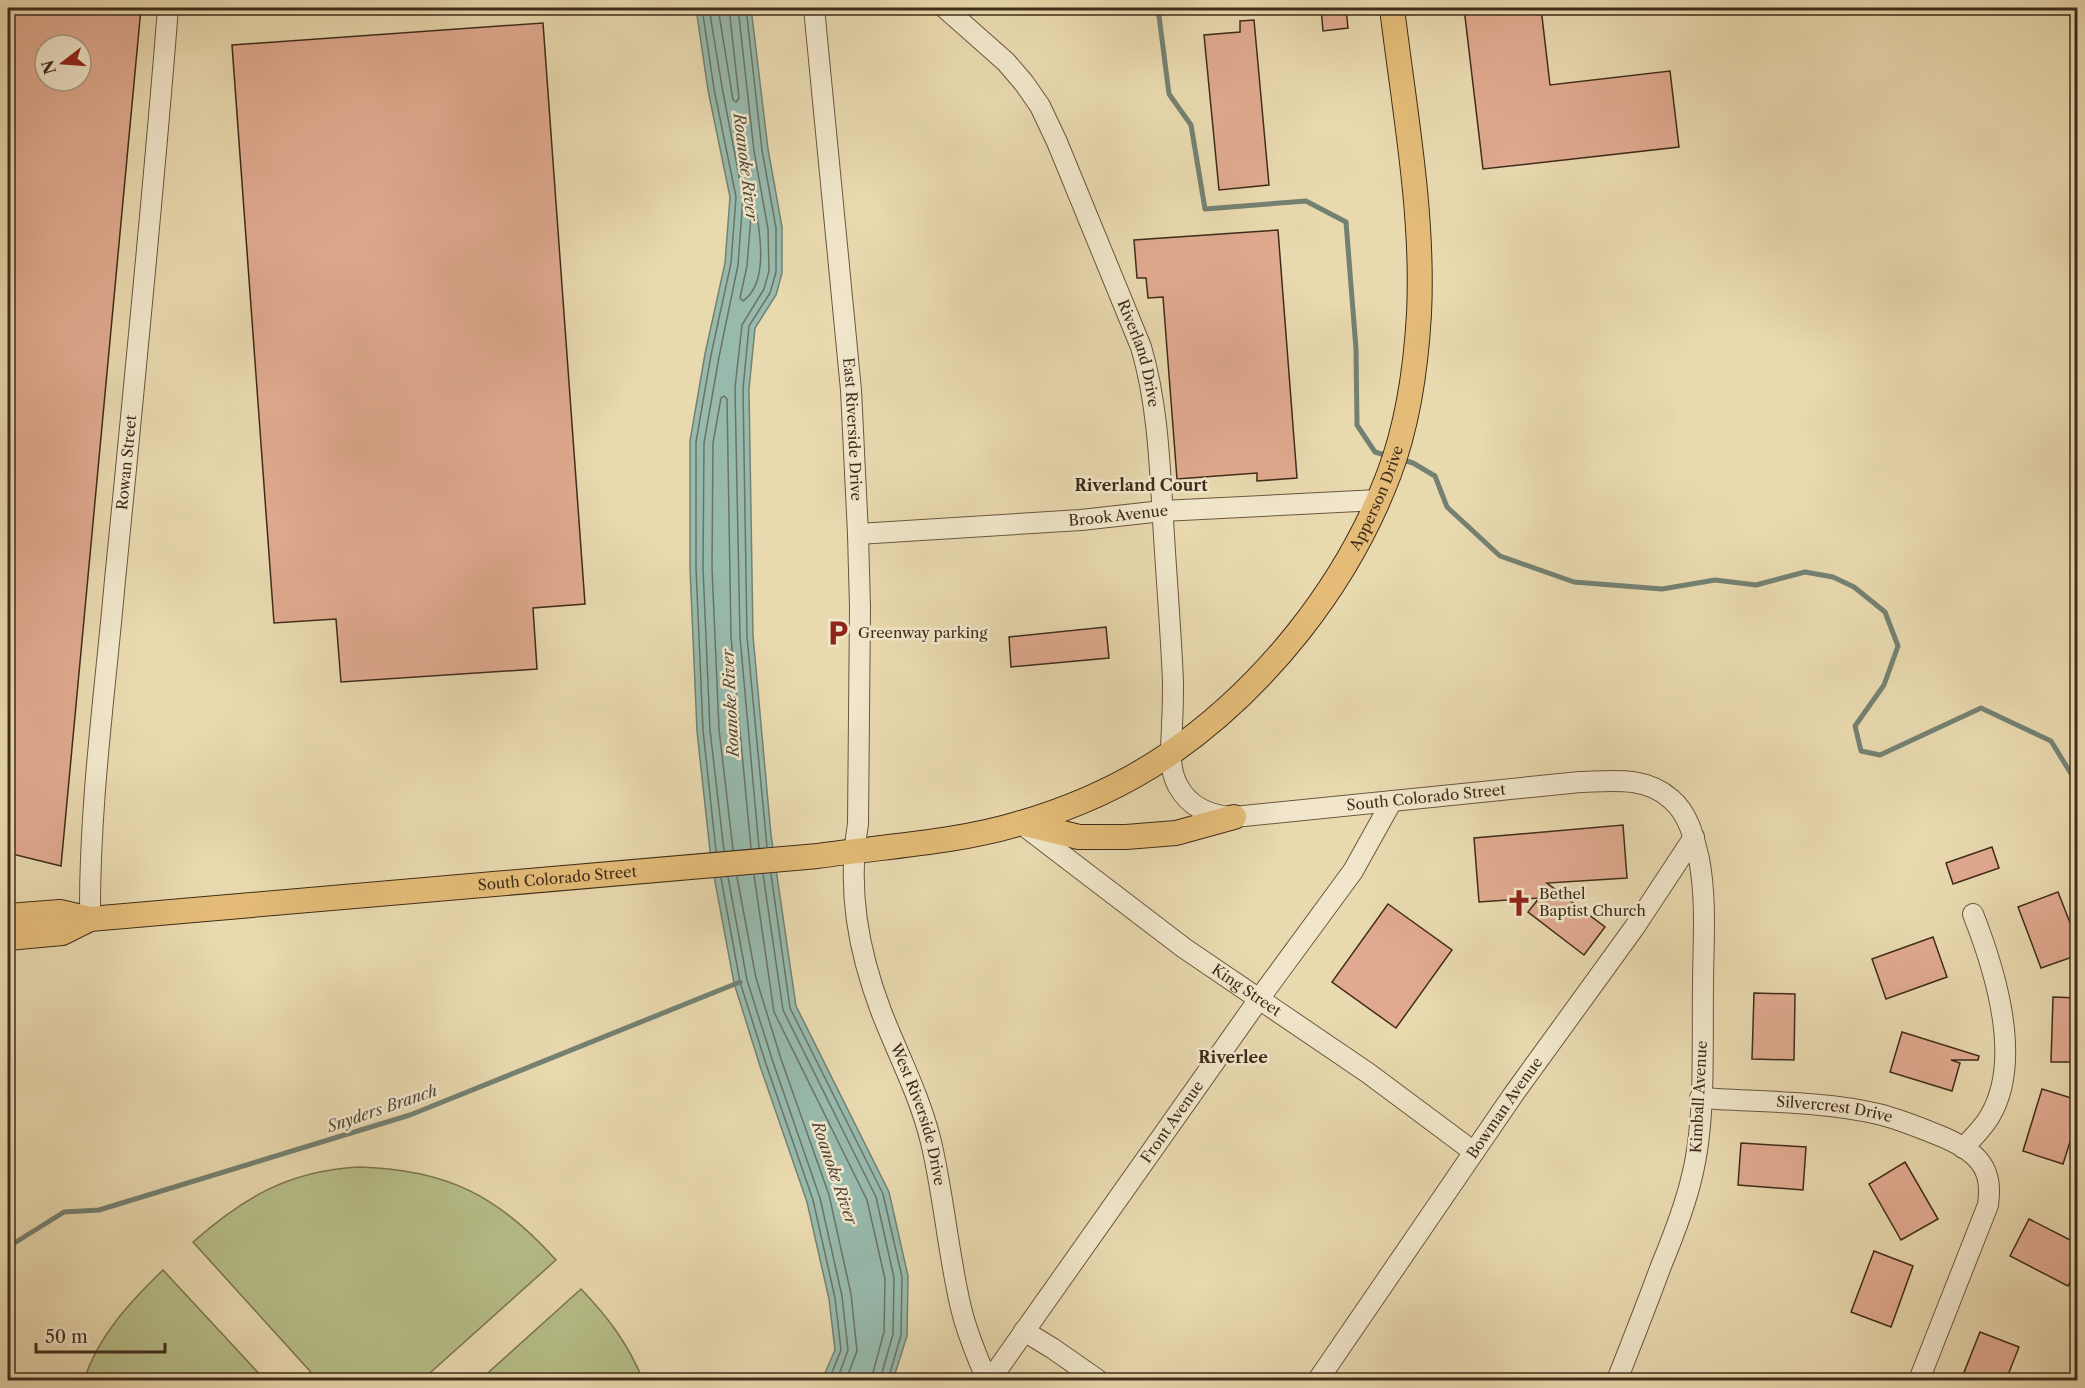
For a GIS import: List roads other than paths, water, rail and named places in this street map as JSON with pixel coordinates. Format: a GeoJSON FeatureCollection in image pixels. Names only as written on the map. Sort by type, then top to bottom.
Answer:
{"type":"FeatureCollection","features":[{"type":"Feature","properties":{"kind":"main road","name":"Apperson Drive"},"geometry":{"type":"LineString","coordinates":[[1021,823],[1109,789],[1170,754],[1206,726],[1253,682],[1287,645],[1318,605],[1346,563],[1378,500],[1398,444],[1413,372],[1419,315],[1419,256],[1410,156],[1392,8]]}},
{"type":"Feature","properties":{"kind":"main road"},"geometry":{"type":"LineString","coordinates":[[1021,823],[1079,837],[1126,837],[1176,833],[1234,817]]}},
{"type":"Feature","properties":{"kind":"main road","name":"South Colorado Street"},"geometry":{"type":"LineString","coordinates":[[8,916],[60,912],[90,919],[668,867],[819,856],[929,843],[1021,823]]}},
{"type":"Feature","properties":{"kind":"main road","name":"South Colorado Street"},"geometry":{"type":"LineString","coordinates":[[8,938],[62,933],[90,919]]}},
{"type":"Feature","properties":{"kind":"street","name":"Rowan Street"},"geometry":{"type":"LineString","coordinates":[[90,919],[89,871],[100,741],[157,147],[168,8]]}},
{"type":"Feature","properties":{"kind":"street","name":"East Riverside Drive"},"geometry":{"type":"LineString","coordinates":[[813,8],[851,390],[858,534],[858,824],[853,851]]}},
{"type":"Feature","properties":{"kind":"street","name":"Riverland Drive"},"geometry":{"type":"LineString","coordinates":[[945,8],[1006,62],[1040,106],[1141,346],[1155,407],[1173,682],[1170,754]]}},
{"type":"Feature","properties":{"kind":"street","name":"Brook Avenue"},"geometry":{"type":"LineString","coordinates":[[858,534],[1081,520],[1162,511],[1378,500]]}},
{"type":"Feature","properties":{"kind":"street","name":"South Colorado Street"},"geometry":{"type":"LineString","coordinates":[[1170,754],[1171,768],[1185,797],[1194,806],[1219,817],[1580,782],[1625,780],[1658,789],[1671,799],[1687,819],[1694,837]]}},
{"type":"Feature","properties":{"kind":"street","name":"Front Avenue"},"geometry":{"type":"LineString","coordinates":[[988,1380],[1353,871],[1392,801]]}},
{"type":"Feature","properties":{"kind":"street","name":"King Street"},"geometry":{"type":"LineString","coordinates":[[1021,823],[1184,948],[1368,1073],[1474,1152]]}},
{"type":"Feature","properties":{"kind":"street","name":"Kimball Avenue"},"geometry":{"type":"LineString","coordinates":[[1617,1380],[1680,1219],[1692,1177],[1698,1144],[1703,897],[1694,837]]}},
{"type":"Feature","properties":{"kind":"street","name":"Bowman Avenue"},"geometry":{"type":"LineString","coordinates":[[1318,1380],[1474,1152],[1634,928],[1694,837]]}},
{"type":"Feature","properties":{"kind":"street","name":"West Riverside Drive"},"geometry":{"type":"LineString","coordinates":[[853,851],[852,890],[855,922],[867,972],[881,1013],[919,1100],[931,1142],[962,1309],[973,1347],[988,1380]]}},
{"type":"Feature","properties":{"kind":"street"},"geometry":{"type":"LineString","coordinates":[[1963,1148],[1990,1116],[2003,1080],[2004,1057],[1998,991],[1989,955],[1973,914]]}},
{"type":"Feature","properties":{"kind":"street","name":"Silvercrest Drive"},"geometry":{"type":"LineString","coordinates":[[1700,1098],[1844,1107],[1878,1114],[1914,1124],[1963,1148],[1980,1162],[1990,1191],[1988,1205],[1918,1380]]}},
{"type":"Feature","properties":{"kind":"street"},"geometry":{"type":"LineString","coordinates":[[1024,1331],[1098,1380]]}},
{"type":"Feature","properties":{"kind":"water","name":"Roanoke River"},"geometry":{"type":"Polygon","coordinates":[[[696,8],[751,8],[768,149],[782,227],[782,273],[776,295],[755,328],[749,389],[753,636],[771,835],[796,1006],[889,1192],[908,1276],[907,1336],[893,1380],[822,1380],[835,1350],[829,1299],[807,1202],[734,983],[711,860],[697,731],[690,568],[690,441],[705,354],[725,263],[730,197],[708,90],[696,8]]]}},
{"type":"Feature","properties":{"kind":"waterway"},"geometry":{"type":"LineString","coordinates":[[1153,8],[1159,16],[1169,94],[1191,125],[1205,209],[1306,201],[1346,222],[1356,349],[1357,425],[1375,452],[1388,456]]}},
{"type":"Feature","properties":{"kind":"waterway"},"geometry":{"type":"LineString","coordinates":[[1400,459],[1413,463],[1435,476],[1447,507],[1500,556],[1574,582],[1662,589],[1715,580],[1756,585],[1805,572],[1833,577],[1854,587],[1885,612],[1898,646],[1884,685],[1855,726],[1861,751],[1880,755],[1981,708],[2051,741],[2078,785]]}},
{"type":"Feature","properties":{"kind":"waterway","name":"Snyders Branch"},"geometry":{"type":"LineString","coordinates":[[8,1247],[64,1212],[99,1210],[410,1115],[740,982]]}},
{"type":"Feature","properties":{"kind":"place","name":"Greenway parking"},"geometry":{"type":"Point","coordinates":[838,633]}},
{"type":"Feature","properties":{"kind":"place","name":"Bethel Baptist Church"},"geometry":{"type":"Point","coordinates":[1519,903]}},
{"type":"Feature","properties":{"kind":"district","name":"Riverland Court"},"geometry":{"type":"Point","coordinates":[1141,485]}},
{"type":"Feature","properties":{"kind":"district","name":"Riverlee"},"geometry":{"type":"Point","coordinates":[1233,1057]}}]}
